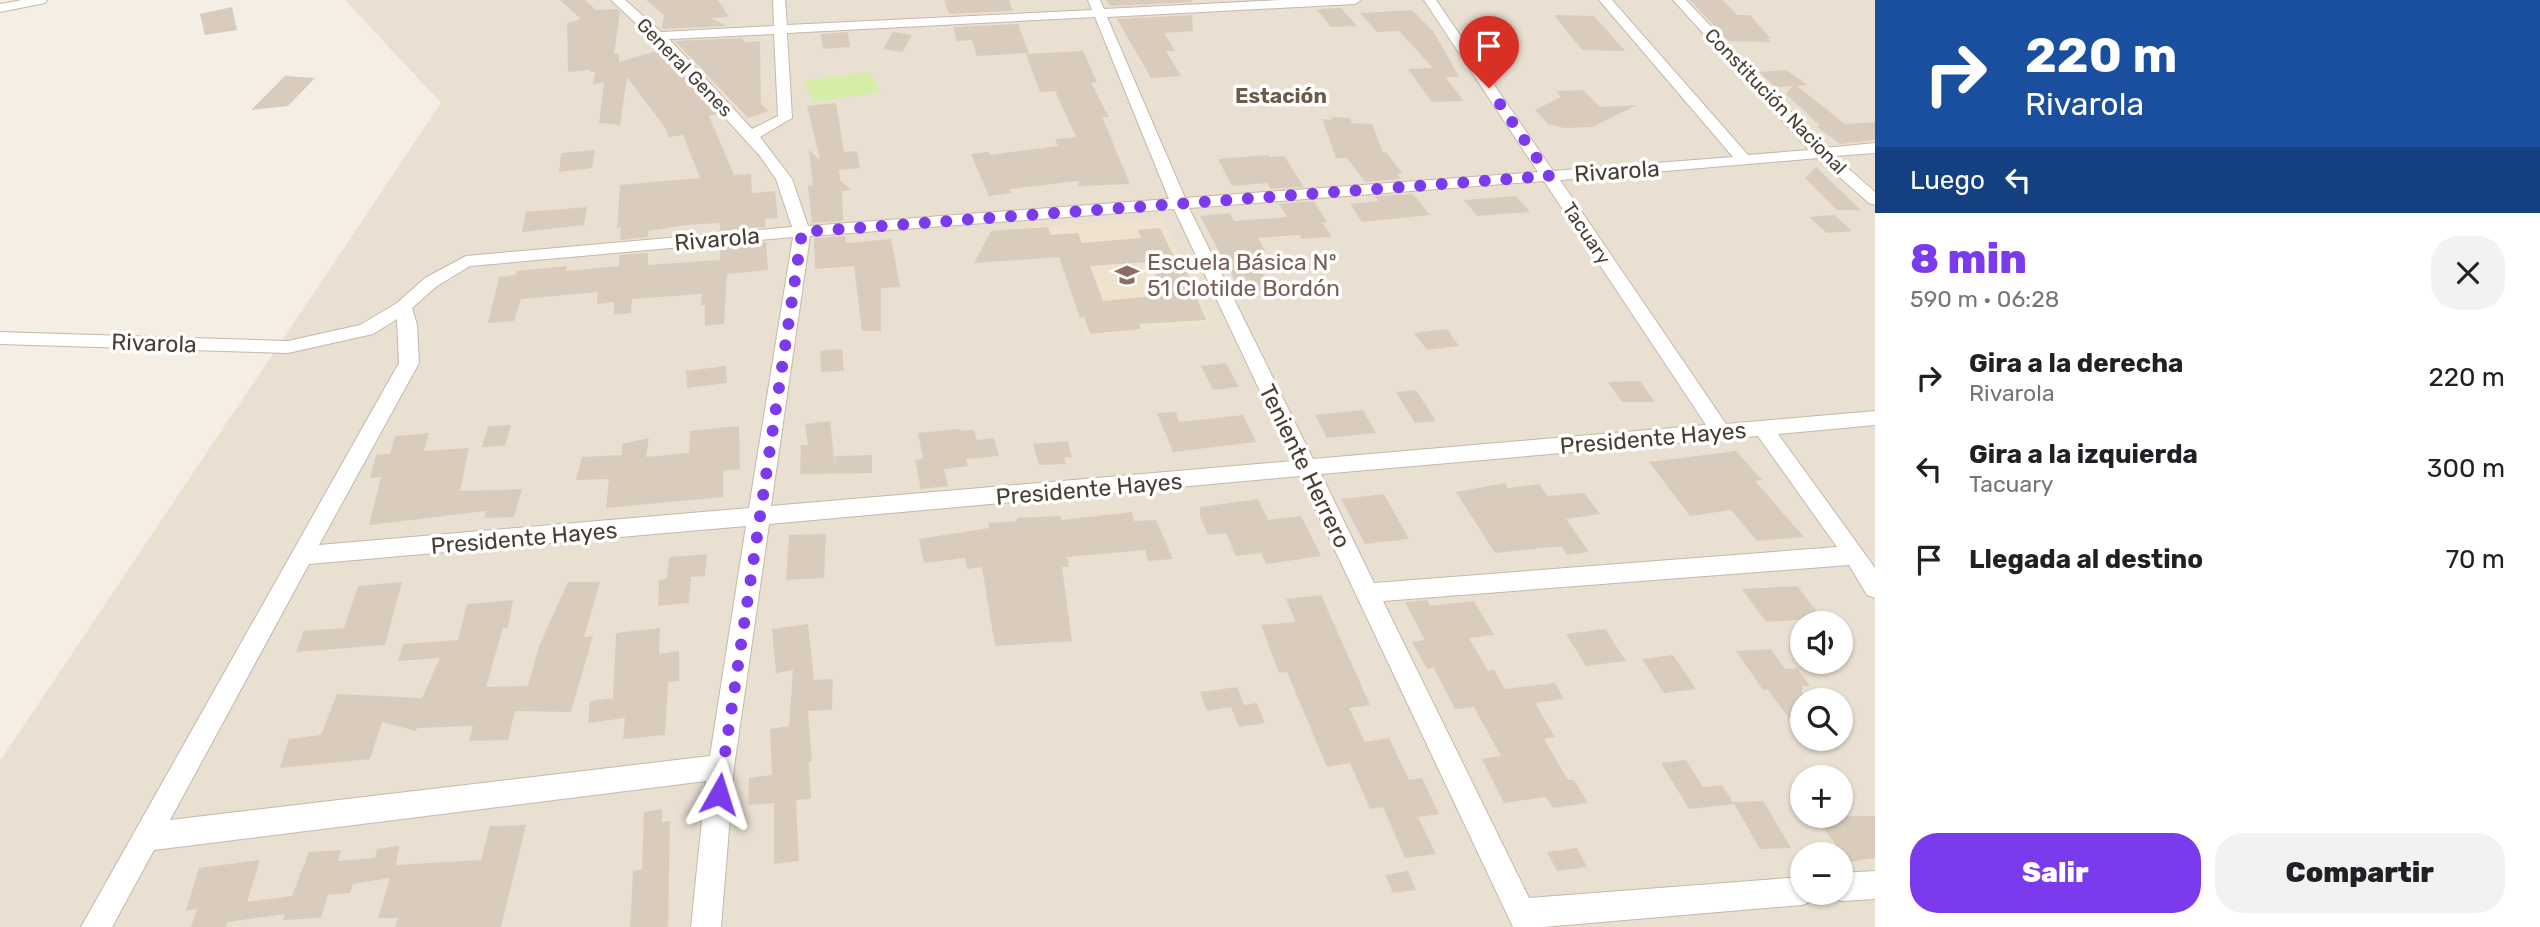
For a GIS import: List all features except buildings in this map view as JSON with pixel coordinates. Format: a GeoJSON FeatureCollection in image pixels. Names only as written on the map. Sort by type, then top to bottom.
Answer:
{"type":"FeatureCollection","features":[{"type":"Feature","properties":{"kind":"street"},"geometry":{"type":"LineString","coordinates":[[0,8],[41,0]]}},
{"type":"Feature","properties":{"kind":"street","name":"General Genes"},"geometry":{"type":"LineString","coordinates":[[617,0],[657,36],[751,136],[785,179],[802,232],[721,767],[706,927]]}},
{"type":"Feature","properties":{"kind":"street","name":"General Genes"},"geometry":{"type":"LineString","coordinates":[[751,136],[785,118],[779,0]]}},
{"type":"Feature","properties":{"kind":"street"},"geometry":{"type":"LineString","coordinates":[[657,36],[1097,6],[1355,0]]}},
{"type":"Feature","properties":{"kind":"street","name":"Tacuary"},"geometry":{"type":"LineString","coordinates":[[1430,0],[1721,432]]}},
{"type":"Feature","properties":{"kind":"street"},"geometry":{"type":"LineString","coordinates":[[1605,0],[1743,159]]}},
{"type":"Feature","properties":{"kind":"street","name":"Constitución Nacional"},"geometry":{"type":"LineString","coordinates":[[1679,0],[1820,152],[1875,200]]}},
{"type":"Feature","properties":{"kind":"street","name":"Teniente Herrero"},"geometry":{"type":"LineString","coordinates":[[1097,6],[1179,203],[1524,920]]}},
{"type":"Feature","properties":{"kind":"street","name":"Rivarola"},"geometry":{"type":"LineString","coordinates":[[0,338],[288,347],[366,330],[403,307],[430,282],[466,261],[1875,148]]}},
{"type":"Feature","properties":{"kind":"street"},"geometry":{"type":"LineString","coordinates":[[96,927],[409,363],[408,325],[403,307]]}},
{"type":"Feature","properties":{"kind":"street","name":"Presidente Hayes"},"geometry":{"type":"LineString","coordinates":[[302,556],[1307,470],[1875,418]]}},
{"type":"Feature","properties":{"kind":"street"},"geometry":{"type":"LineString","coordinates":[[1763,428],[1855,555],[1875,588]]}},
{"type":"Feature","properties":{"kind":"street"},"geometry":{"type":"LineString","coordinates":[[1368,593],[1855,555]]}},
{"type":"Feature","properties":{"kind":"street"},"geometry":{"type":"LineString","coordinates":[[146,837],[721,767]]}},
{"type":"Feature","properties":{"kind":"street"},"geometry":{"type":"LineString","coordinates":[[1853,886],[1875,885]]}},
{"type":"Feature","properties":{"kind":"street"},"geometry":{"type":"LineString","coordinates":[[1524,920],[1790,892]]}},
{"type":"Feature","properties":{"kind":"shaded area"},"geometry":{"type":"Polygon","coordinates":[[[345,0],[1875,0],[1875,927],[0,927],[0,761],[441,103],[345,0]]]}},
{"type":"Feature","properties":{"kind":"shaded area","name":"Escuela Básica Nº 51 Clotilde Bordón"},"geometry":{"type":"Polygon","coordinates":[[[1162,218],[1212,324],[1086,335],[1048,227],[1162,218]]]}},
{"type":"Feature","properties":{"kind":"green space"},"geometry":{"type":"Polygon","coordinates":[[[870,72],[881,92],[813,102],[804,81],[870,72]]]}},
{"type":"Feature","properties":{"kind":"place","name":"Escuela Básica Nº 51 Clotilde Bordón"},"geometry":{"type":"Point","coordinates":[1127,275]}},
{"type":"Feature","properties":{"kind":"district","name":"Estación"},"geometry":{"type":"Point","coordinates":[1281,96]}},
{"type":"Feature","properties":{"kind":"route"},"geometry":{"type":"LineString","coordinates":[[719,794],[802,232],[1549,176],[1489,88]]}}]}
